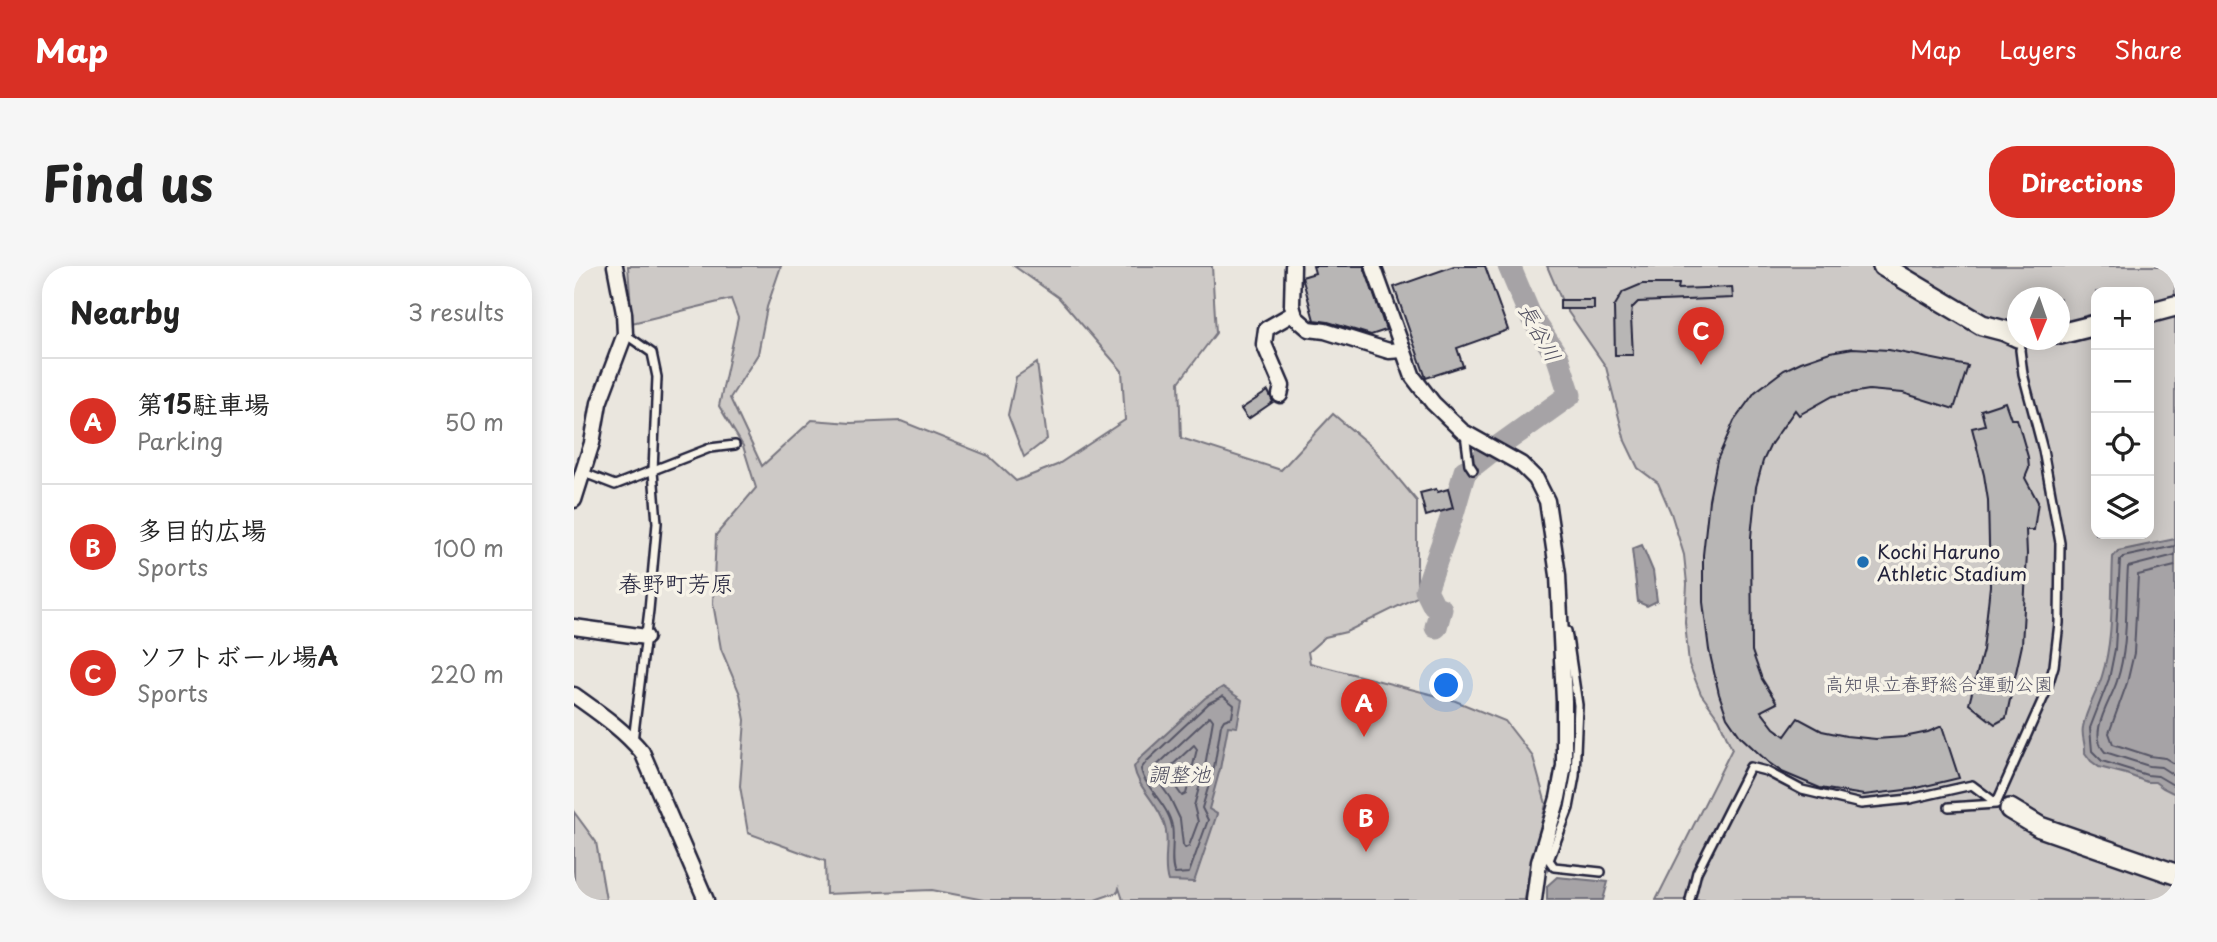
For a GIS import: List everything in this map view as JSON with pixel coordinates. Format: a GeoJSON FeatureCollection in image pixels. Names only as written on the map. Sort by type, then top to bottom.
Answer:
{"type":"FeatureCollection","features":[{"type":"Feature","properties":{"kind":"street"},"geometry":{"type":"LineString","coordinates":[[574,500],[579,473],[592,443],[599,404],[625,334],[615,266]]}},
{"type":"Feature","properties":{"kind":"street"},"geometry":{"type":"LineString","coordinates":[[1293,266],[1292,305],[1295,317],[1309,329],[1325,331],[1389,351],[1402,351]]}},
{"type":"Feature","properties":{"kind":"street"},"geometry":{"type":"LineString","coordinates":[[1373,266],[1402,351],[1413,376],[1426,394],[1464,433],[1521,464],[1536,479],[1547,501],[1558,583],[1564,701],[1564,766],[1558,798],[1539,862],[1534,900]]}},
{"type":"Feature","properties":{"kind":"street"},"geometry":{"type":"LineString","coordinates":[[1884,266],[1982,326],[2007,332]]}},
{"type":"Feature","properties":{"kind":"street"},"geometry":{"type":"LineString","coordinates":[[2154,312],[2175,306]]}},
{"type":"Feature","properties":{"kind":"street"},"geometry":{"type":"LineString","coordinates":[[1280,396],[1282,386],[1264,344],[1266,329],[1294,313]]}},
{"type":"Feature","properties":{"kind":"street"},"geometry":{"type":"LineString","coordinates":[[2070,332],[2091,326]]}},
{"type":"Feature","properties":{"kind":"street"},"geometry":{"type":"LineString","coordinates":[[574,626],[646,637]]}},
{"type":"Feature","properties":{"kind":"street"},"geometry":{"type":"LineString","coordinates":[[574,695],[611,721],[642,752],[706,900]]}},
{"type":"Feature","properties":{"kind":"street"},"geometry":{"type":"LineString","coordinates":[[2003,806],[2040,827],[2175,874]]}},
{"type":"Feature","properties":{"kind":"lane"},"geometry":{"type":"LineString","coordinates":[[625,334],[652,353],[657,377],[653,471],[657,523],[633,741]]}},
{"type":"Feature","properties":{"kind":"lane"},"geometry":{"type":"LineString","coordinates":[[2003,806],[2054,666],[2059,623],[2060,543],[2043,450],[2023,374],[2020,350]]}},
{"type":"Feature","properties":{"kind":"lane"},"geometry":{"type":"LineString","coordinates":[[1464,433],[1469,464],[1473,470]]}},
{"type":"Feature","properties":{"kind":"lane"},"geometry":{"type":"LineString","coordinates":[[579,473],[615,485],[710,448],[735,445]]}},
{"type":"Feature","properties":{"kind":"lane"},"geometry":{"type":"LineString","coordinates":[[1558,583],[1566,609],[1567,634],[1578,705],[1575,776],[1569,808],[1549,860],[1554,867],[1601,872]]}},
{"type":"Feature","properties":{"kind":"lane"},"geometry":{"type":"LineString","coordinates":[[1690,900],[1698,872],[1750,767],[1766,771],[1802,790],[1861,804],[1910,799],[1972,785],[2003,806]]}},
{"type":"Feature","properties":{"kind":"lane"},"geometry":{"type":"LineString","coordinates":[[1949,807],[2003,806]]}},
{"type":"Feature","properties":{"kind":"green space"},"geometry":{"type":"Polygon","coordinates":[[[628,266],[781,266],[767,307],[758,354],[730,398],[762,466],[812,420],[851,423],[901,421],[989,456],[1016,481],[1057,465],[1125,420],[1122,371],[1059,298],[1014,266],[1212,266],[1216,333],[1179,382],[1181,438],[1281,470],[1333,414],[1373,448],[1417,501],[1417,597],[1346,632],[1325,637],[1308,652],[1310,663],[1453,700],[1505,721],[1533,757],[1546,804],[1525,900],[1123,900],[1119,888],[1118,892],[1095,900],[984,900],[932,890],[826,894],[825,861],[748,833],[740,786],[745,720],[740,694],[721,649],[713,603],[716,535],[756,488],[743,446],[719,406],[738,318],[731,299],[632,323],[628,266]]]}},
{"type":"Feature","properties":{"kind":"green space","name":"高知県立春野総合運動公園"},"geometry":{"type":"Polygon","coordinates":[[[1547,266],[2175,266],[2175,900],[1656,900],[1732,749],[1719,719],[1701,694],[1689,664],[1684,555],[1671,513],[1658,483],[1638,468],[1625,441],[1606,367],[1564,306],[1547,266]]]}},
{"type":"Feature","properties":{"kind":"green space"},"geometry":{"type":"Polygon","coordinates":[[[1037,363],[1047,439],[1024,457],[1008,415],[1016,377],[1037,363]]]}},
{"type":"Feature","properties":{"kind":"green space"},"geometry":{"type":"Polygon","coordinates":[[[574,812],[596,842],[606,900],[574,900],[574,812]]]}},
{"type":"Feature","properties":{"kind":"water"},"geometry":{"type":"Polygon","coordinates":[[[2175,539],[2175,794],[2155,782],[2099,767],[2085,753],[2083,731],[2106,662],[2113,557],[2118,551],[2175,539]]]}},
{"type":"Feature","properties":{"kind":"water"},"geometry":{"type":"Polygon","coordinates":[[[1642,545],[1653,571],[1657,601],[1647,606],[1638,602],[1632,549],[1642,545]]]}},
{"type":"Feature","properties":{"kind":"water","name":"調整池"},"geometry":{"type":"Polygon","coordinates":[[[1223,687],[1242,700],[1237,727],[1228,726],[1209,809],[1217,814],[1194,882],[1168,881],[1165,826],[1140,783],[1134,767],[1141,757],[1205,698],[1223,687]]]}},
{"type":"Feature","properties":{"kind":"water"},"geometry":{"type":"Polygon","coordinates":[[[1557,877],[1608,882],[1603,900],[1547,900],[1547,886],[1557,877]]]}},
{"type":"Feature","properties":{"kind":"building"},"geometry":{"type":"Polygon","coordinates":[[[1313,266],[1364,266],[1386,330],[1371,335],[1314,320],[1302,277],[1315,273],[1313,266]]]}},
{"type":"Feature","properties":{"kind":"building"},"geometry":{"type":"Polygon","coordinates":[[[1454,266],[1485,266],[1508,330],[1457,348],[1463,366],[1426,378],[1394,287],[1454,266]]]}},
{"type":"Feature","properties":{"kind":"building"},"geometry":{"type":"Polygon","coordinates":[[[1642,284],[1679,284],[1678,289],[1732,287],[1733,298],[1638,302],[1632,308],[1631,317],[1633,355],[1615,355],[1614,307],[1623,292],[1642,284]]]}},
{"type":"Feature","properties":{"kind":"building"},"geometry":{"type":"Polygon","coordinates":[[[1560,300],[1594,300],[1594,309],[1560,309],[1560,300]]]}},
{"type":"Feature","properties":{"kind":"building"},"geometry":{"type":"Polygon","coordinates":[[[1853,348],[1889,350],[1968,366],[1954,409],[1903,393],[1869,390],[1833,396],[1799,415],[1795,410],[1771,444],[1756,487],[1751,537],[1752,651],[1762,679],[1777,703],[1761,711],[1774,728],[1785,736],[1798,718],[1822,731],[1876,739],[1904,737],[1942,726],[1959,778],[1913,789],[1864,795],[1820,788],[1782,772],[1740,736],[1727,717],[1719,694],[1709,650],[1703,602],[1703,555],[1709,500],[1717,460],[1734,421],[1755,392],[1784,370],[1830,352],[1853,348]]]}},
{"type":"Feature","properties":{"kind":"building"},"geometry":{"type":"Polygon","coordinates":[[[1268,391],[1273,402],[1248,419],[1241,409],[1268,391]]]}},
{"type":"Feature","properties":{"kind":"building"},"geometry":{"type":"Polygon","coordinates":[[[2005,402],[2011,419],[2017,419],[2028,457],[2029,468],[2025,478],[2038,502],[2034,530],[2026,530],[2022,645],[2006,718],[1995,724],[1969,704],[1983,650],[1990,586],[1988,500],[1972,428],[1985,425],[1981,410],[2005,402]]]}},
{"type":"Feature","properties":{"kind":"building"},"geometry":{"type":"Polygon","coordinates":[[[1436,489],[1438,492],[1448,489],[1453,508],[1426,516],[1420,493],[1436,489]]]}},
{"type":"Feature","properties":{"kind":"waterway","name":"長谷川"},"geometry":{"type":"LineString","coordinates":[[1499,446],[1570,395],[1558,358],[1529,313],[1509,266]]}},
{"type":"Feature","properties":{"kind":"waterway","name":"長谷川"},"geometry":{"type":"LineString","coordinates":[[1475,464],[1489,453]]}},
{"type":"Feature","properties":{"kind":"waterway","name":"長谷川"},"geometry":{"type":"LineString","coordinates":[[1436,627],[1441,609],[1434,606],[1426,590],[1465,471],[1468,470]]}},
{"type":"Feature","properties":{"kind":"place","name":"ソフトボール場A"},"geometry":{"type":"Point","coordinates":[1701,365]}},
{"type":"Feature","properties":{"kind":"place","name":"Kochi Haruno Athletic Stadium"},"geometry":{"type":"Point","coordinates":[1863,562]}},
{"type":"Feature","properties":{"kind":"place","name":"第15駐車場"},"geometry":{"type":"Point","coordinates":[1364,737]}},
{"type":"Feature","properties":{"kind":"place","name":"多目的広場"},"geometry":{"type":"Point","coordinates":[1366,852]}},
{"type":"Feature","properties":{"kind":"district","name":"春野町芳原"},"geometry":{"type":"Point","coordinates":[676,582]}}]}
